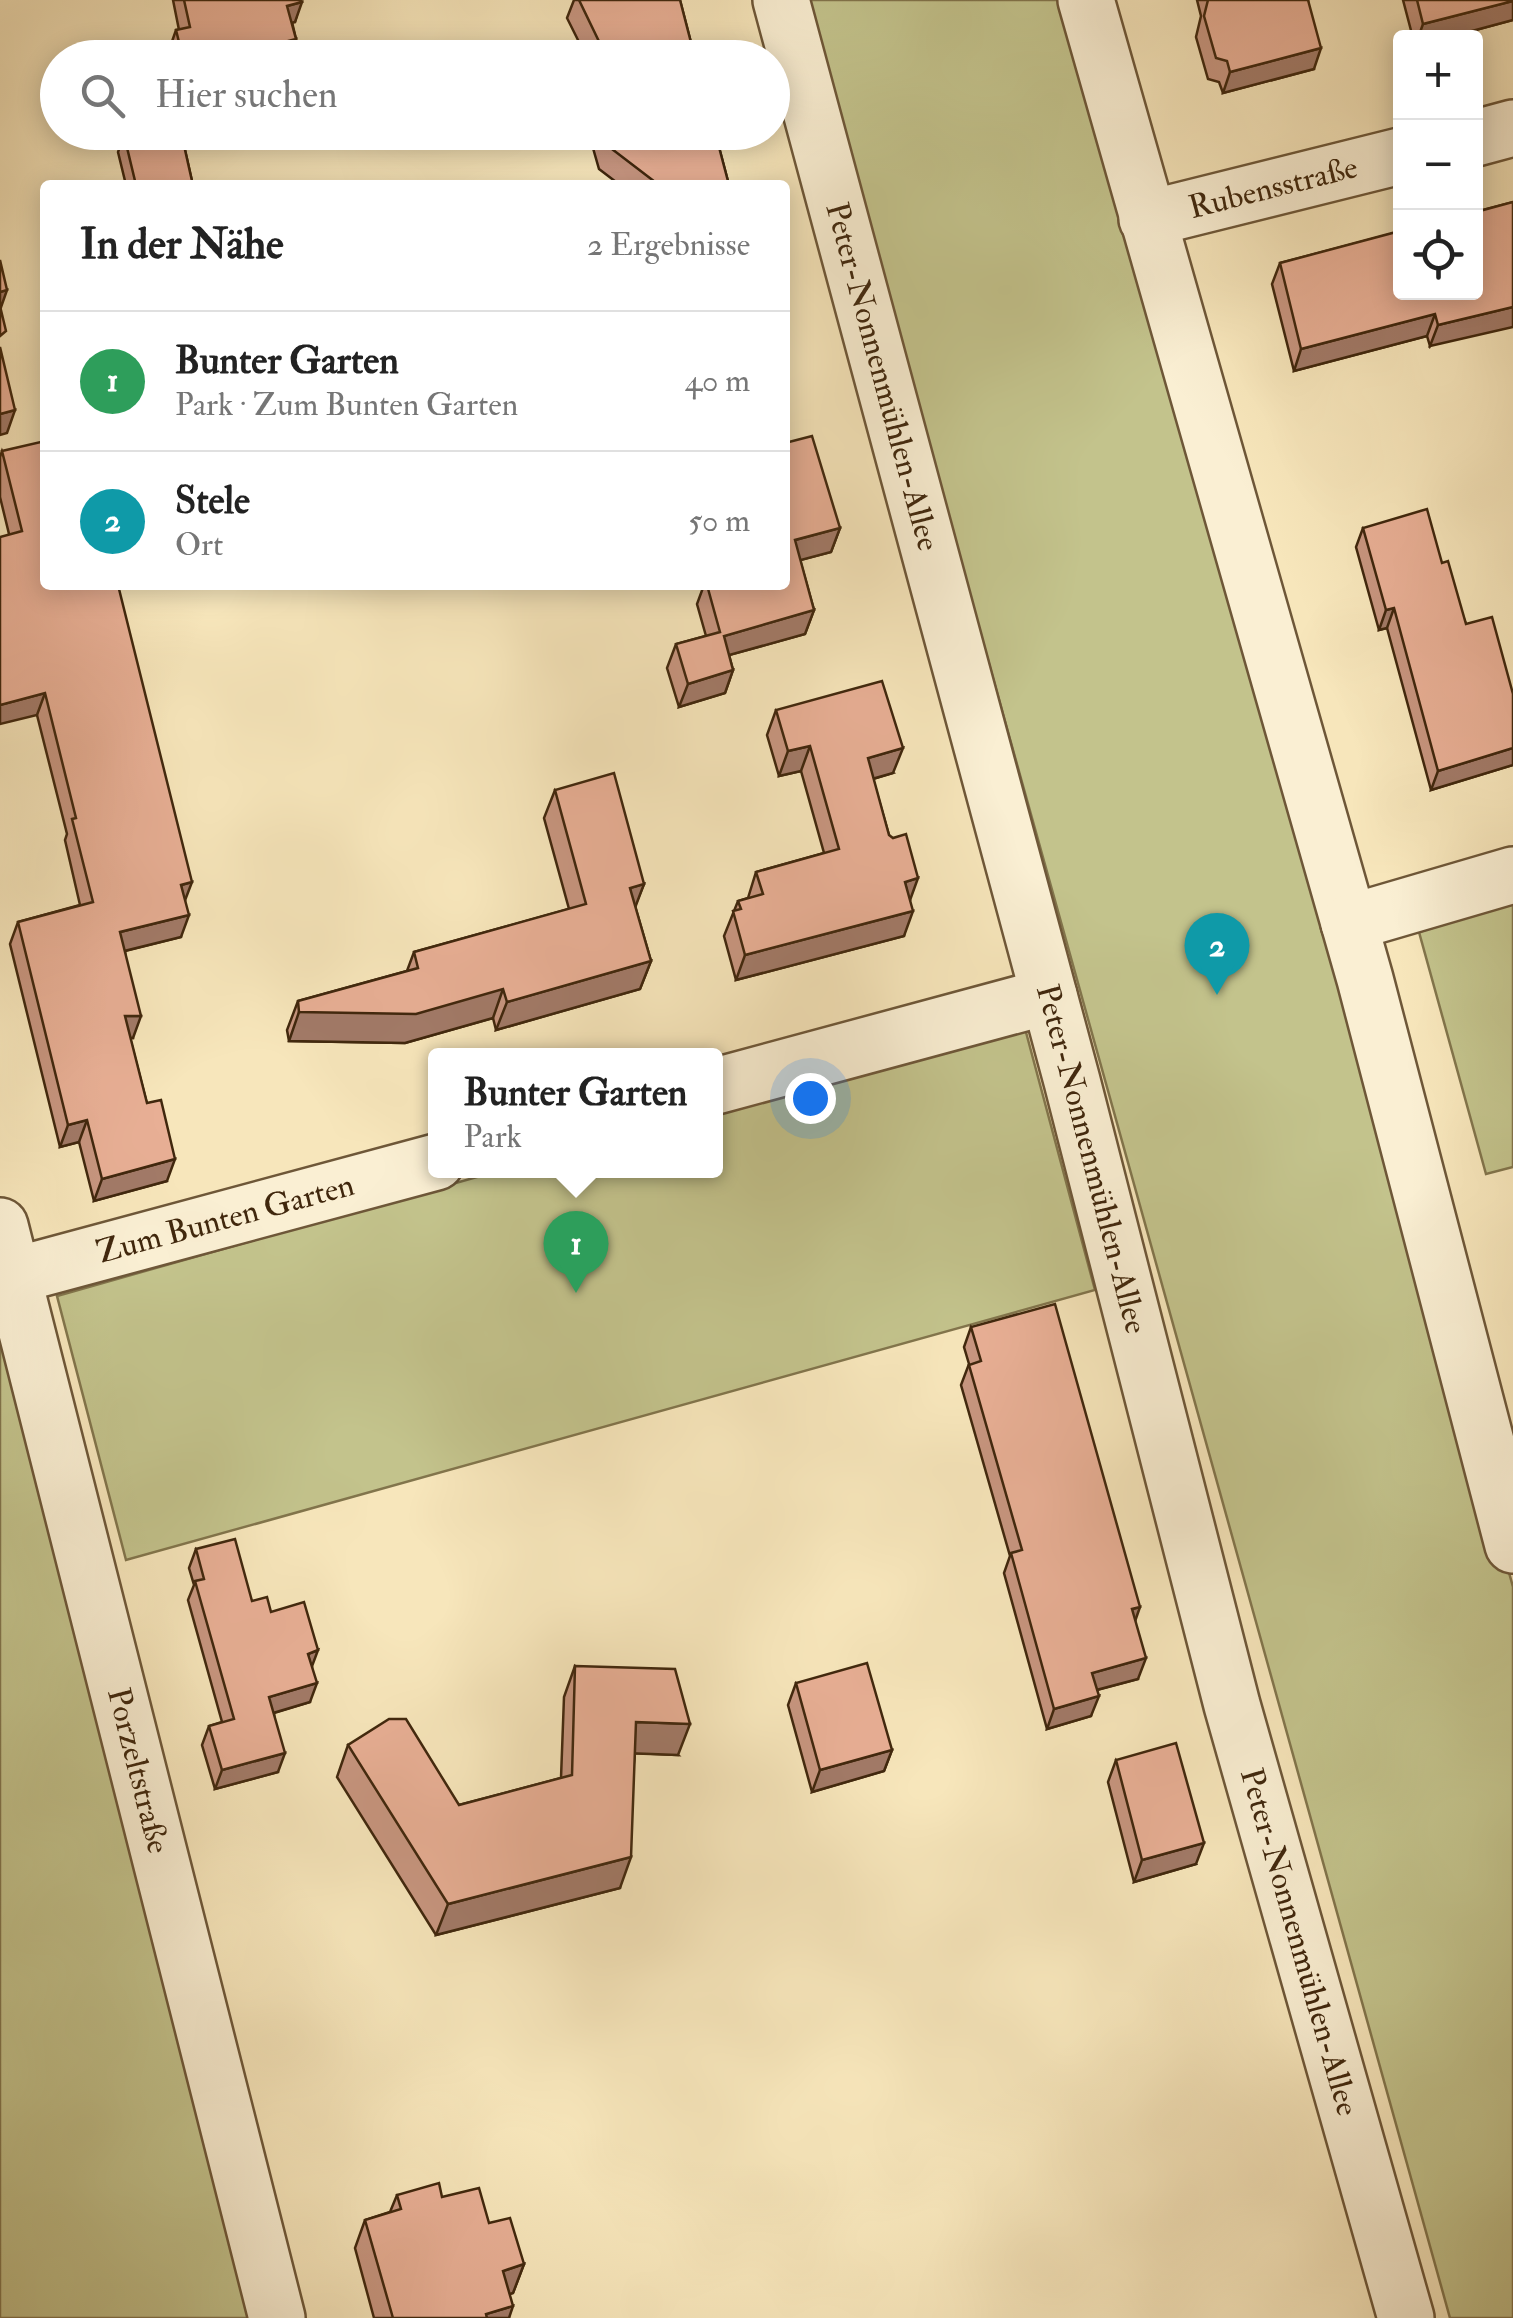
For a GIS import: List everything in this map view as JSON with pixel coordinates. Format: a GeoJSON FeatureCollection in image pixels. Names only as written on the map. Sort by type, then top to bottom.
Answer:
{"type":"FeatureCollection","features":[{"type":"Feature","properties":{"kind":"street","name":"Peter-Nonnenmühlen-Allee"},"geometry":{"type":"LineString","coordinates":[[781,0],[1049,996],[1232,1704],[1406,2318]]}},
{"type":"Feature","properties":{"kind":"street"},"geometry":{"type":"LineString","coordinates":[[1086,0],[1349,923],[1513,1544]]}},
{"type":"Feature","properties":{"kind":"street"},"geometry":{"type":"LineString","coordinates":[[1483,136],[1513,128]]}},
{"type":"Feature","properties":{"kind":"street","name":"Rubensstraße"},"geometry":{"type":"LineString","coordinates":[[1148,219],[1393,158]]}},
{"type":"Feature","properties":{"kind":"street"},"geometry":{"type":"LineString","coordinates":[[1349,923],[1513,875]]}},
{"type":"Feature","properties":{"kind":"street"},"geometry":{"type":"LineString","coordinates":[[723,1084],[1049,996]]}},
{"type":"Feature","properties":{"kind":"street","name":"Zum Bunten Garten"},"geometry":{"type":"LineString","coordinates":[[6,1251],[428,1164]]}},
{"type":"Feature","properties":{"kind":"street","name":"Porzeltstraße"},"geometry":{"type":"LineString","coordinates":[[6,1251],[277,2318]]}},
{"type":"Feature","properties":{"kind":"green space"},"geometry":{"type":"Polygon","coordinates":[[[804,0],[1069,0],[1513,1587],[1513,2318],[1450,2318],[804,0]]]}},
{"type":"Feature","properties":{"kind":"green space"},"geometry":{"type":"Polygon","coordinates":[[[1513,903],[1513,1167],[1486,1174],[1419,932],[1513,903]]]}},
{"type":"Feature","properties":{"kind":"green space"},"geometry":{"type":"Polygon","coordinates":[[[1023,1021],[1095,1290],[126,1560],[57,1296],[473,1178],[723,1178],[723,1106],[1023,1021]]]}},
{"type":"Feature","properties":{"kind":"green space"},"geometry":{"type":"Polygon","coordinates":[[[0,1315],[249,2318],[0,2318],[0,1315]]]}},
{"type":"Feature","properties":{"kind":"building"},"geometry":{"type":"Polygon","coordinates":[[[184,0],[302,2],[287,6],[296,39],[292,40],[178,40],[176,30],[190,27],[184,0]]]}},
{"type":"Feature","properties":{"kind":"building"},"geometry":{"type":"Polygon","coordinates":[[[579,0],[680,0],[690,40],[598,40],[579,0]]]}},
{"type":"Feature","properties":{"kind":"building"},"geometry":{"type":"Polygon","coordinates":[[[1208,0],[1308,0],[1321,48],[1230,72],[1227,61],[1216,58],[1204,16],[1208,0]]]}},
{"type":"Feature","properties":{"kind":"building"},"geometry":{"type":"Polygon","coordinates":[[[1417,0],[1513,0],[1513,1],[1423,24],[1417,0]]]}},
{"type":"Feature","properties":{"kind":"building"},"geometry":{"type":"Polygon","coordinates":[[[128,150],[185,150],[192,180],[135,180],[128,150]]]}},
{"type":"Feature","properties":{"kind":"building"},"geometry":{"type":"Polygon","coordinates":[[[613,150],[720,150],[728,180],[652,180],[613,150]]]}},
{"type":"Feature","properties":{"kind":"building"},"geometry":{"type":"Polygon","coordinates":[[[1513,202],[1513,307],[1438,325],[1435,314],[1301,349],[1280,263],[1393,233],[1393,300],[1483,300],[1483,210],[1513,202]]]}},
{"type":"Feature","properties":{"kind":"building"},"geometry":{"type":"Polygon","coordinates":[[[0,260],[7,290],[0,292],[0,260]]]}},
{"type":"Feature","properties":{"kind":"building"},"geometry":{"type":"Polygon","coordinates":[[[0,306],[6,331],[0,336],[0,306]]]}},
{"type":"Feature","properties":{"kind":"building"},"geometry":{"type":"Polygon","coordinates":[[[0,347],[15,410],[0,414],[0,347]]]}},
{"type":"Feature","properties":{"kind":"building"},"geometry":{"type":"Polygon","coordinates":[[[812,436],[840,528],[795,540],[814,610],[724,636],[733,670],[688,684],[676,644],[720,632],[708,590],[790,590],[790,442],[812,436]]]}},
{"type":"Feature","properties":{"kind":"building"},"geometry":{"type":"Polygon","coordinates":[[[40,442],[40,590],[119,590],[192,882],[181,885],[189,915],[120,932],[141,1016],[125,1016],[147,1103],[161,1100],[175,1159],[102,1179],[87,1120],[68,1125],[18,922],[93,902],[45,693],[0,705],[0,537],[22,531],[2,451],[40,442]]]}},
{"type":"Feature","properties":{"kind":"building"},"geometry":{"type":"Polygon","coordinates":[[[1427,509],[1442,563],[1448,561],[1466,624],[1492,617],[1513,694],[1513,748],[1438,771],[1394,608],[1386,610],[1363,528],[1427,509]]]}},
{"type":"Feature","properties":{"kind":"building"},"geometry":{"type":"Polygon","coordinates":[[[882,681],[903,748],[868,758],[889,835],[893,838],[906,834],[918,878],[905,882],[913,911],[745,955],[733,911],[741,909],[738,901],[763,894],[756,872],[839,849],[810,746],[788,751],[776,710],[882,681]]]}},
{"type":"Feature","properties":{"kind":"building"},"geometry":{"type":"Polygon","coordinates":[[[614,773],[644,884],[630,888],[651,961],[507,1002],[503,989],[416,1014],[299,1012],[298,1001],[418,968],[414,952],[586,904],[555,790],[614,773]]]}},
{"type":"Feature","properties":{"kind":"building"},"geometry":{"type":"Polygon","coordinates":[[[1055,1304],[1140,1607],[1132,1609],[1146,1658],[1092,1673],[1099,1696],[1054,1709],[1011,1553],[1022,1550],[969,1365],[981,1361],[971,1327],[1055,1304]]]}},
{"type":"Feature","properties":{"kind":"building"},"geometry":{"type":"Polygon","coordinates":[[[235,1539],[252,1601],[267,1597],[271,1612],[304,1602],[318,1650],[308,1654],[317,1683],[269,1697],[285,1753],[222,1770],[209,1726],[234,1719],[195,1581],[204,1579],[196,1549],[235,1539]]]}},
{"type":"Feature","properties":{"kind":"building"},"geometry":{"type":"Polygon","coordinates":[[[867,1663],[892,1750],[820,1770],[796,1683],[867,1663]]]}},
{"type":"Feature","properties":{"kind":"building"},"geometry":{"type":"Polygon","coordinates":[[[575,1666],[675,1669],[690,1724],[636,1722],[631,1857],[448,1904],[348,1745],[389,1719],[406,1719],[459,1805],[572,1775],[575,1666]]]}},
{"type":"Feature","properties":{"kind":"building"},"geometry":{"type":"Polygon","coordinates":[[[1176,1743],[1204,1843],[1142,1860],[1116,1760],[1176,1743]]]}},
{"type":"Feature","properties":{"kind":"building"},"geometry":{"type":"Polygon","coordinates":[[[439,2183],[442,2197],[479,2188],[489,2223],[510,2218],[524,2264],[503,2271],[513,2306],[486,2314],[487,2318],[393,2318],[365,2220],[401,2209],[397,2195],[439,2183]]]}},
{"type":"Feature","properties":{"kind":"place","name":"Stele"},"geometry":{"type":"Point","coordinates":[1217,995]}},
{"type":"Feature","properties":{"kind":"place","name":"Bunter Garten"},"geometry":{"type":"Point","coordinates":[576,1293]}}]}
